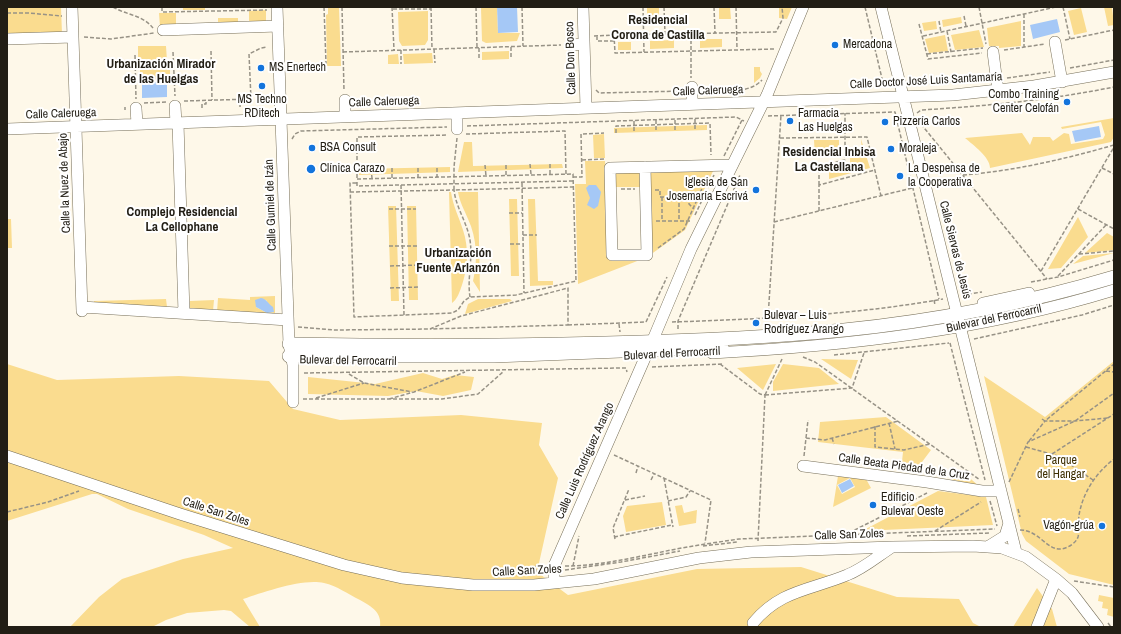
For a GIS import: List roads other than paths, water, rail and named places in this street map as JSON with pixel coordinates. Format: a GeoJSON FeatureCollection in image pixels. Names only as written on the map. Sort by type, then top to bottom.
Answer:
{"type":"FeatureCollection","features":[{"type":"Feature","properties":{"kind":"main road","name":"Bulevar del Ferrocarril"},"geometry":{"type":"LineString","coordinates":[[958,317],[1114,277]]}},
{"type":"Feature","properties":{"kind":"main road","name":"Bulevar del Ferrocarril"},"geometry":{"type":"LineString","coordinates":[[289,346],[486,356],[650,346],[846,338],[958,317],[1035,306],[1114,284]]}},
{"type":"Feature","properties":{"kind":"street","name":"Calle la Nuez de Abajo"},"geometry":{"type":"LineString","coordinates":[[72,7],[78,37],[76,126],[82,309],[184,313]]}},
{"type":"Feature","properties":{"kind":"street","name":"Calle Don Bosco"},"geometry":{"type":"LineString","coordinates":[[583,7],[586,108]]}},
{"type":"Feature","properties":{"kind":"street","name":"Calle Luis Rodríguez Arango"},"geometry":{"type":"LineString","coordinates":[[554,583],[554,566],[691,249],[737,168],[803,7]]}},
{"type":"Feature","properties":{"kind":"street","name":"Calle Siervas de Jesús"},"geometry":{"type":"LineString","coordinates":[[883,7],[958,317],[1007,485],[1009,522],[1016,552]]}},
{"type":"Feature","properties":{"kind":"street","name":"Calle Gumiel de Izán"},"geometry":{"type":"LineString","coordinates":[[273,8],[278,26],[289,346],[292,365],[293,402]]}},
{"type":"Feature","properties":{"kind":"street"},"geometry":{"type":"LineString","coordinates":[[163,30],[278,26]]}},
{"type":"Feature","properties":{"kind":"street"},"geometry":{"type":"LineString","coordinates":[[7,40],[78,37]]}},
{"type":"Feature","properties":{"kind":"street"},"geometry":{"type":"LineString","coordinates":[[1055,42],[1062,82]]}},
{"type":"Feature","properties":{"kind":"street"},"geometry":{"type":"LineString","coordinates":[[571,44],[584,44]]}},
{"type":"Feature","properties":{"kind":"street"},"geometry":{"type":"LineString","coordinates":[[997,51],[996,79],[998,91]]}},
{"type":"Feature","properties":{"kind":"street","name":"Calle Doctor José Luis Santamaría"},"geometry":{"type":"LineString","coordinates":[[763,102],[904,97],[998,91],[1062,82],[1114,72]]}},
{"type":"Feature","properties":{"kind":"street"},"geometry":{"type":"LineString","coordinates":[[692,89],[692,104]]}},
{"type":"Feature","properties":{"kind":"street"},"geometry":{"type":"LineString","coordinates":[[345,100],[345,117]]}},
{"type":"Feature","properties":{"kind":"street","name":"Calle Caleruega"},"geometry":{"type":"LineString","coordinates":[[7,129],[763,102]]}},
{"type":"Feature","properties":{"kind":"street"},"geometry":{"type":"LineString","coordinates":[[175,103],[178,137],[184,313],[288,320]]}},
{"type":"Feature","properties":{"kind":"street"},"geometry":{"type":"LineString","coordinates":[[137,124],[139,104]]}},
{"type":"Feature","properties":{"kind":"street"},"geometry":{"type":"LineString","coordinates":[[457,113],[457,128]]}},
{"type":"Feature","properties":{"kind":"street"},"geometry":{"type":"LineString","coordinates":[[645,167],[647,255],[612,255],[610,168],[645,167],[686,166],[712,166],[737,168]]}},
{"type":"Feature","properties":{"kind":"street","name":"Bulevar del Ferrocarril"},"geometry":{"type":"LineString","coordinates":[[958,317],[1042,290],[1114,271]]}},
{"type":"Feature","properties":{"kind":"street","name":"Bulevar del Ferrocarril"},"geometry":{"type":"LineString","coordinates":[[958,317],[1040,310],[1114,290]]}},
{"type":"Feature","properties":{"kind":"street","name":"Calle San Zoles"},"geometry":{"type":"LineString","coordinates":[[7,456],[282,546],[372,572],[402,578],[473,585],[554,583],[594,579],[736,553],[892,547],[989,546],[1016,552],[1034,562],[1056,579],[1075,588],[1102,624]]}},
{"type":"Feature","properties":{"kind":"street","name":"Calle Beata Piedad de la Cruz"},"geometry":{"type":"LineString","coordinates":[[803,466],[988,491],[1007,485]]}},
{"type":"Feature","properties":{"kind":"street"},"geometry":{"type":"LineString","coordinates":[[930,491],[942,485]]}},
{"type":"Feature","properties":{"kind":"street"},"geometry":{"type":"LineString","coordinates":[[989,546],[1005,536],[1009,522]]}},
{"type":"Feature","properties":{"kind":"street"},"geometry":{"type":"LineString","coordinates":[[753,623],[762,612],[777,600],[805,589],[849,575],[892,547]]}},
{"type":"Feature","properties":{"kind":"street"},"geometry":{"type":"LineString","coordinates":[[1036,627],[1056,579]]}},
{"type":"Feature","properties":{"kind":"street"},"geometry":{"type":"LineString","coordinates":[[1047,600],[1060,593],[1075,588]]}},
{"type":"Feature","properties":{"kind":"water"},"geometry":{"type":"Polygon","coordinates":[[[497,7],[517,7],[518,32],[498,33],[497,7]]]}},
{"type":"Feature","properties":{"kind":"water"},"geometry":{"type":"Polygon","coordinates":[[[1057,19],[1060,32],[1033,39],[1030,25],[1057,19]]]}},
{"type":"Feature","properties":{"kind":"water"},"geometry":{"type":"Polygon","coordinates":[[[142,82],[167,82],[167,97],[142,98],[142,82]]]}},
{"type":"Feature","properties":{"kind":"water"},"geometry":{"type":"Polygon","coordinates":[[[1099,126],[1101,137],[1075,142],[1072,131],[1099,126]]]}},
{"type":"Feature","properties":{"kind":"water"},"geometry":{"type":"Polygon","coordinates":[[[589,185],[596,185],[601,192],[598,206],[594,209],[587,205],[590,198],[586,188],[589,185]]]}},
{"type":"Feature","properties":{"kind":"water"},"geometry":{"type":"Polygon","coordinates":[[[261,298],[265,299],[273,307],[274,312],[267,313],[256,307],[255,300],[261,298]]]}},
{"type":"Feature","properties":{"kind":"water"},"geometry":{"type":"Polygon","coordinates":[[[850,479],[854,486],[842,493],[838,485],[850,479]]]}},
{"type":"Feature","properties":{"kind":"place","name":"Mercadona"},"geometry":{"type":"Point","coordinates":[835,45]}},
{"type":"Feature","properties":{"kind":"place","name":"MS Enertech"},"geometry":{"type":"Point","coordinates":[261,68]}},
{"type":"Feature","properties":{"kind":"place","name":"MS Techno RDitech"},"geometry":{"type":"Point","coordinates":[262,86]}},
{"type":"Feature","properties":{"kind":"place","name":"Combo Training Center Celofán"},"geometry":{"type":"Point","coordinates":[1067,102]}},
{"type":"Feature","properties":{"kind":"place","name":"Farmacia Las Huelgas"},"geometry":{"type":"Point","coordinates":[790,121]}},
{"type":"Feature","properties":{"kind":"place","name":"Pizzería Carlos"},"geometry":{"type":"Point","coordinates":[885,122]}},
{"type":"Feature","properties":{"kind":"place","name":"BSA Consult"},"geometry":{"type":"Point","coordinates":[312,148]}},
{"type":"Feature","properties":{"kind":"place","name":"Moraleja"},"geometry":{"type":"Point","coordinates":[891,149]}},
{"type":"Feature","properties":{"kind":"place","name":"Clínica Carazo"},"geometry":{"type":"Point","coordinates":[311,169]}},
{"type":"Feature","properties":{"kind":"place","name":"La Despensa de la Cooperativa"},"geometry":{"type":"Point","coordinates":[900,176]}},
{"type":"Feature","properties":{"kind":"place","name":"Iglesia de San Josemaría Escrivá"},"geometry":{"type":"Point","coordinates":[756,190]}},
{"type":"Feature","properties":{"kind":"place","name":"Bulevar – Luis Rodríguez Arango"},"geometry":{"type":"Point","coordinates":[756,323]}},
{"type":"Feature","properties":{"kind":"place","name":"Edificio Bulevar Oeste"},"geometry":{"type":"Point","coordinates":[873,505]}},
{"type":"Feature","properties":{"kind":"place","name":"Vagón-grúa"},"geometry":{"type":"Point","coordinates":[1102,526]}},
{"type":"Feature","properties":{"kind":"district","name":"Residencial Corona de Castilla"},"geometry":{"type":"Point","coordinates":[658,28]}},
{"type":"Feature","properties":{"kind":"district","name":"Urbanización Mirador de las Huelgas"},"geometry":{"type":"Point","coordinates":[161,72]}},
{"type":"Feature","properties":{"kind":"district","name":"Residencial Inbisa La Castellana"},"geometry":{"type":"Point","coordinates":[829,160]}},
{"type":"Feature","properties":{"kind":"district","name":"Complejo Residencial La Cellophane"},"geometry":{"type":"Point","coordinates":[182,220]}},
{"type":"Feature","properties":{"kind":"district","name":"Urbanización Fuente Arlanzón"},"geometry":{"type":"Point","coordinates":[458,262]}},
{"type":"Feature","properties":{"kind":"park label","name":"Parque del Hangar"},"geometry":{"type":"Point","coordinates":[1061,468]}}]}
